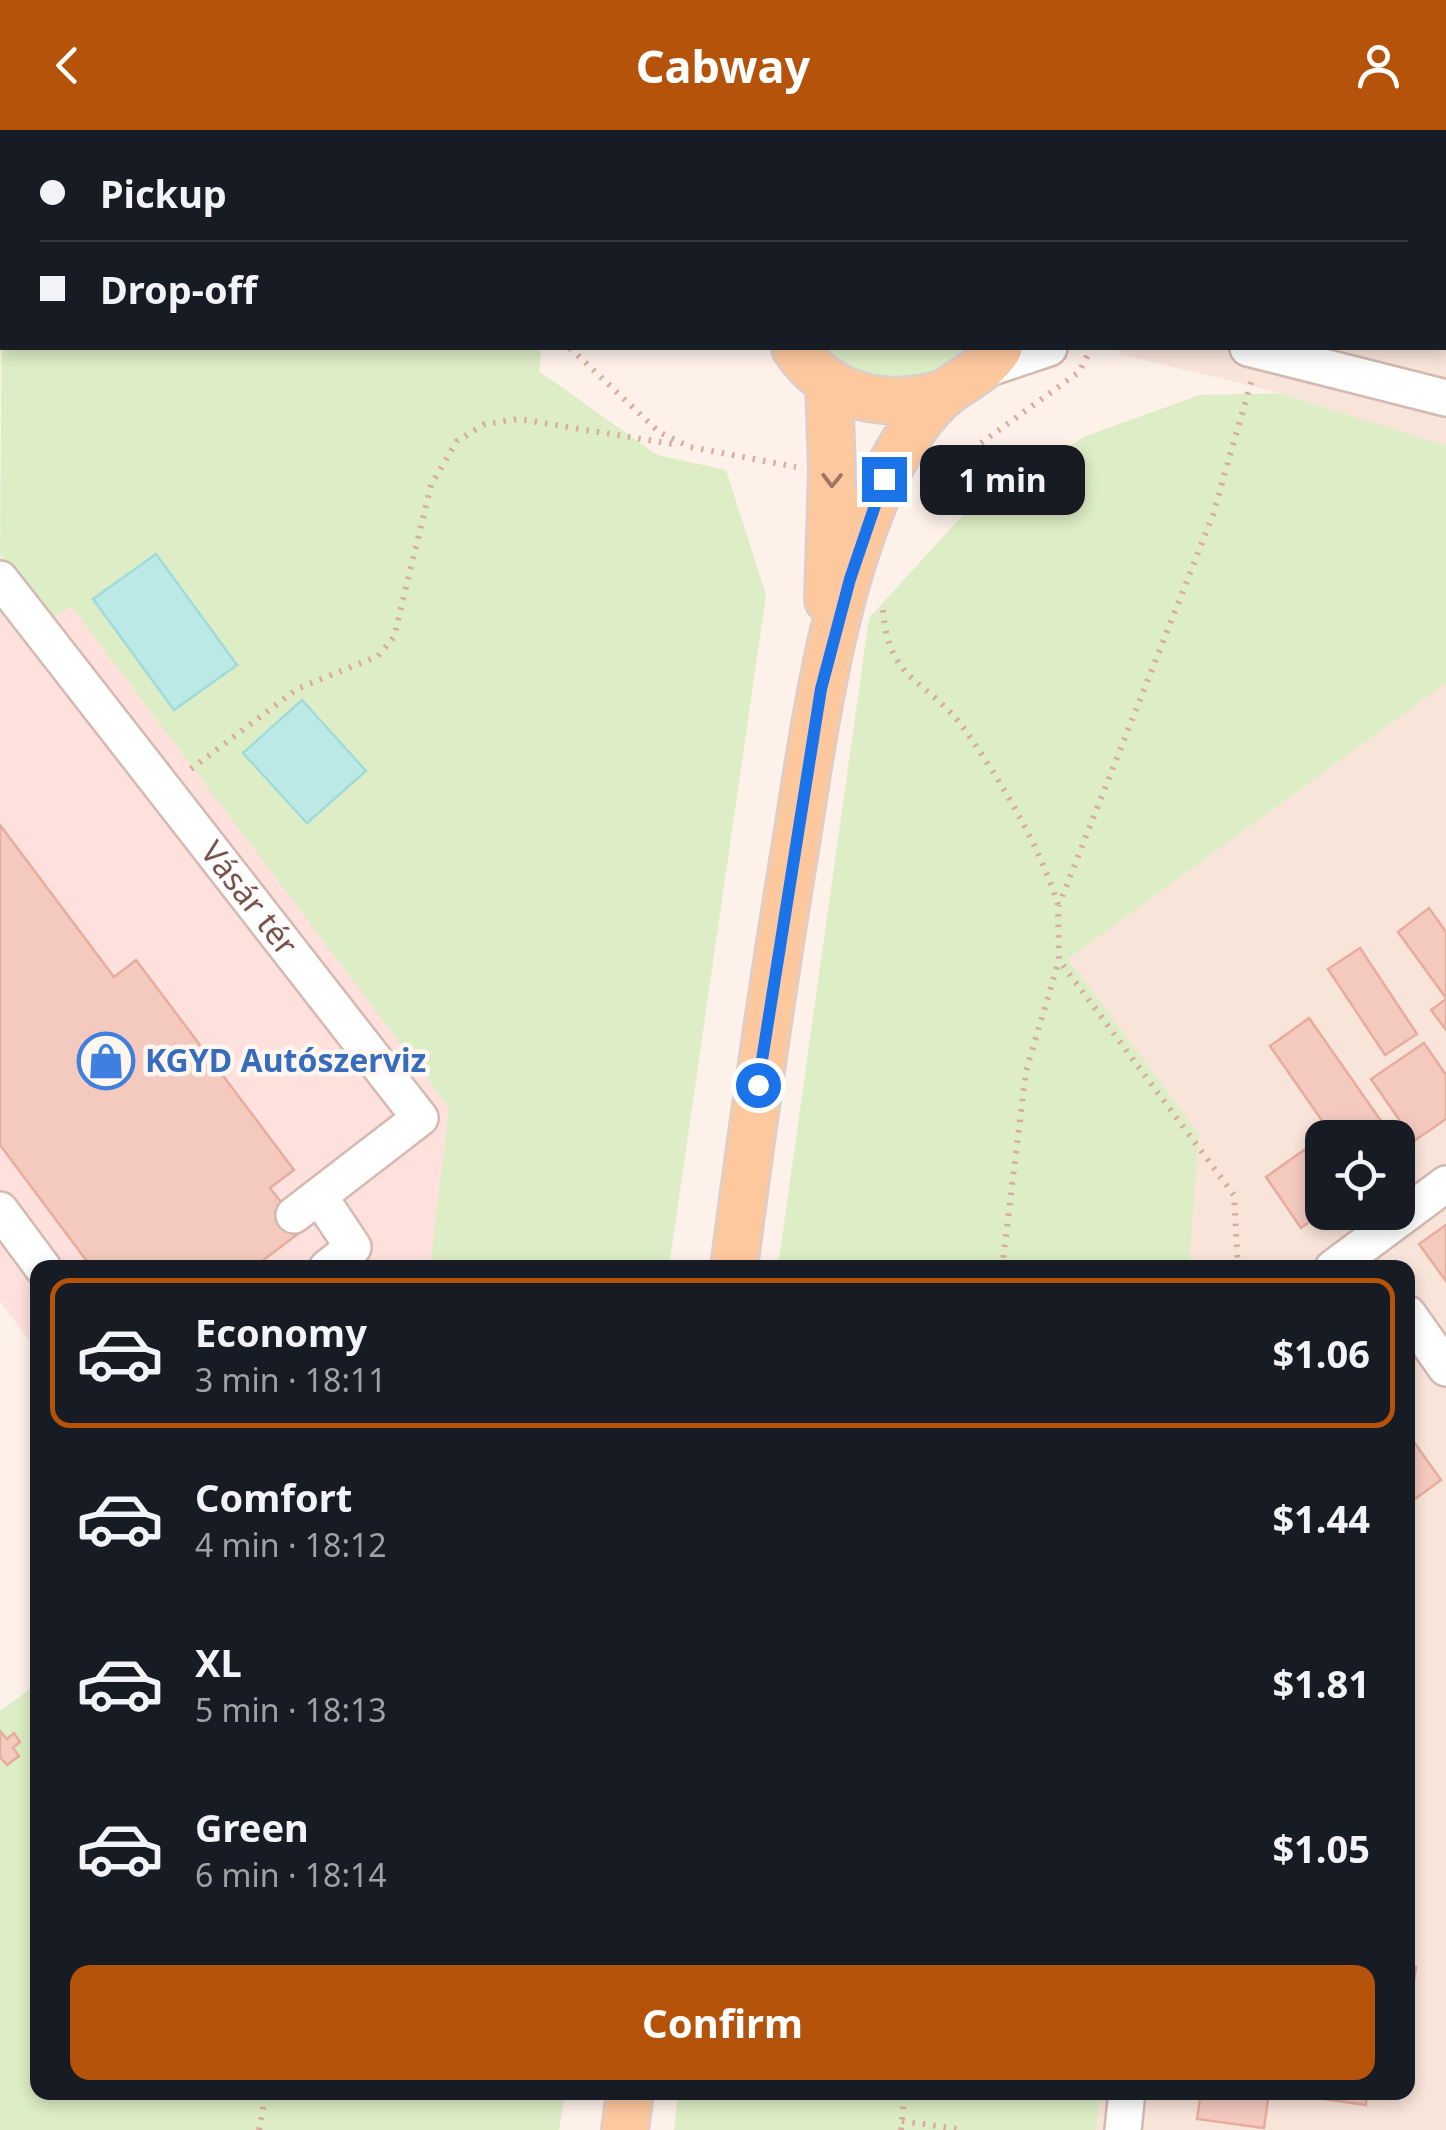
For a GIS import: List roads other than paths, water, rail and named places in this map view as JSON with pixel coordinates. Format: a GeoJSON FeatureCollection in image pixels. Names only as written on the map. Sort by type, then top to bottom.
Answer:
{"type":"FeatureCollection","features":[{"type":"Feature","properties":{"kind":"main road"},"geometry":{"type":"LineString","coordinates":[[797,350],[829,382],[856,396],[886,402],[916,402],[975,370]]}},
{"type":"Feature","properties":{"kind":"main road"},"geometry":{"type":"LineString","coordinates":[[826,666],[884,479],[904,444],[975,370]]}},
{"type":"Feature","properties":{"kind":"main road"},"geometry":{"type":"LineString","coordinates":[[735,1260],[763,1049],[826,666],[832,471],[829,382]]}},
{"type":"Feature","properties":{"kind":"main road"},"geometry":{"type":"LineString","coordinates":[[625,2130],[629,2100]]}},
{"type":"Feature","properties":{"kind":"street"},"geometry":{"type":"LineString","coordinates":[[975,370],[1042,350]]}},
{"type":"Feature","properties":{"kind":"street"},"geometry":{"type":"LineString","coordinates":[[1249,350],[1446,398]]}},
{"type":"Feature","properties":{"kind":"street","name":"Vásár tér"},"geometry":{"type":"LineString","coordinates":[[0,579],[420,1118],[307,1205],[353,1248],[337,1260]]}},
{"type":"Feature","properties":{"kind":"street"},"geometry":{"type":"LineString","coordinates":[[1356,1260],[1446,1184]]}},
{"type":"Feature","properties":{"kind":"street"},"geometry":{"type":"LineString","coordinates":[[0,1210],[36,1260]]}},
{"type":"Feature","properties":{"kind":"street"},"geometry":{"type":"LineString","coordinates":[[1415,1324],[1446,1368]]}},
{"type":"Feature","properties":{"kind":"street"},"geometry":{"type":"LineString","coordinates":[[1123,2130],[1126,2100]]}},
{"type":"Feature","properties":{"kind":"water"},"geometry":{"type":"Polygon","coordinates":[[[156,554],[237,665],[174,710],[93,599],[156,554]]]}},
{"type":"Feature","properties":{"kind":"water"},"geometry":{"type":"Polygon","coordinates":[[[302,700],[366,771],[307,823],[243,753],[302,700]]]}},
{"type":"Feature","properties":{"kind":"place","name":"KGYD Autószerviz"},"geometry":{"type":"Point","coordinates":[106,1061]}}]}
